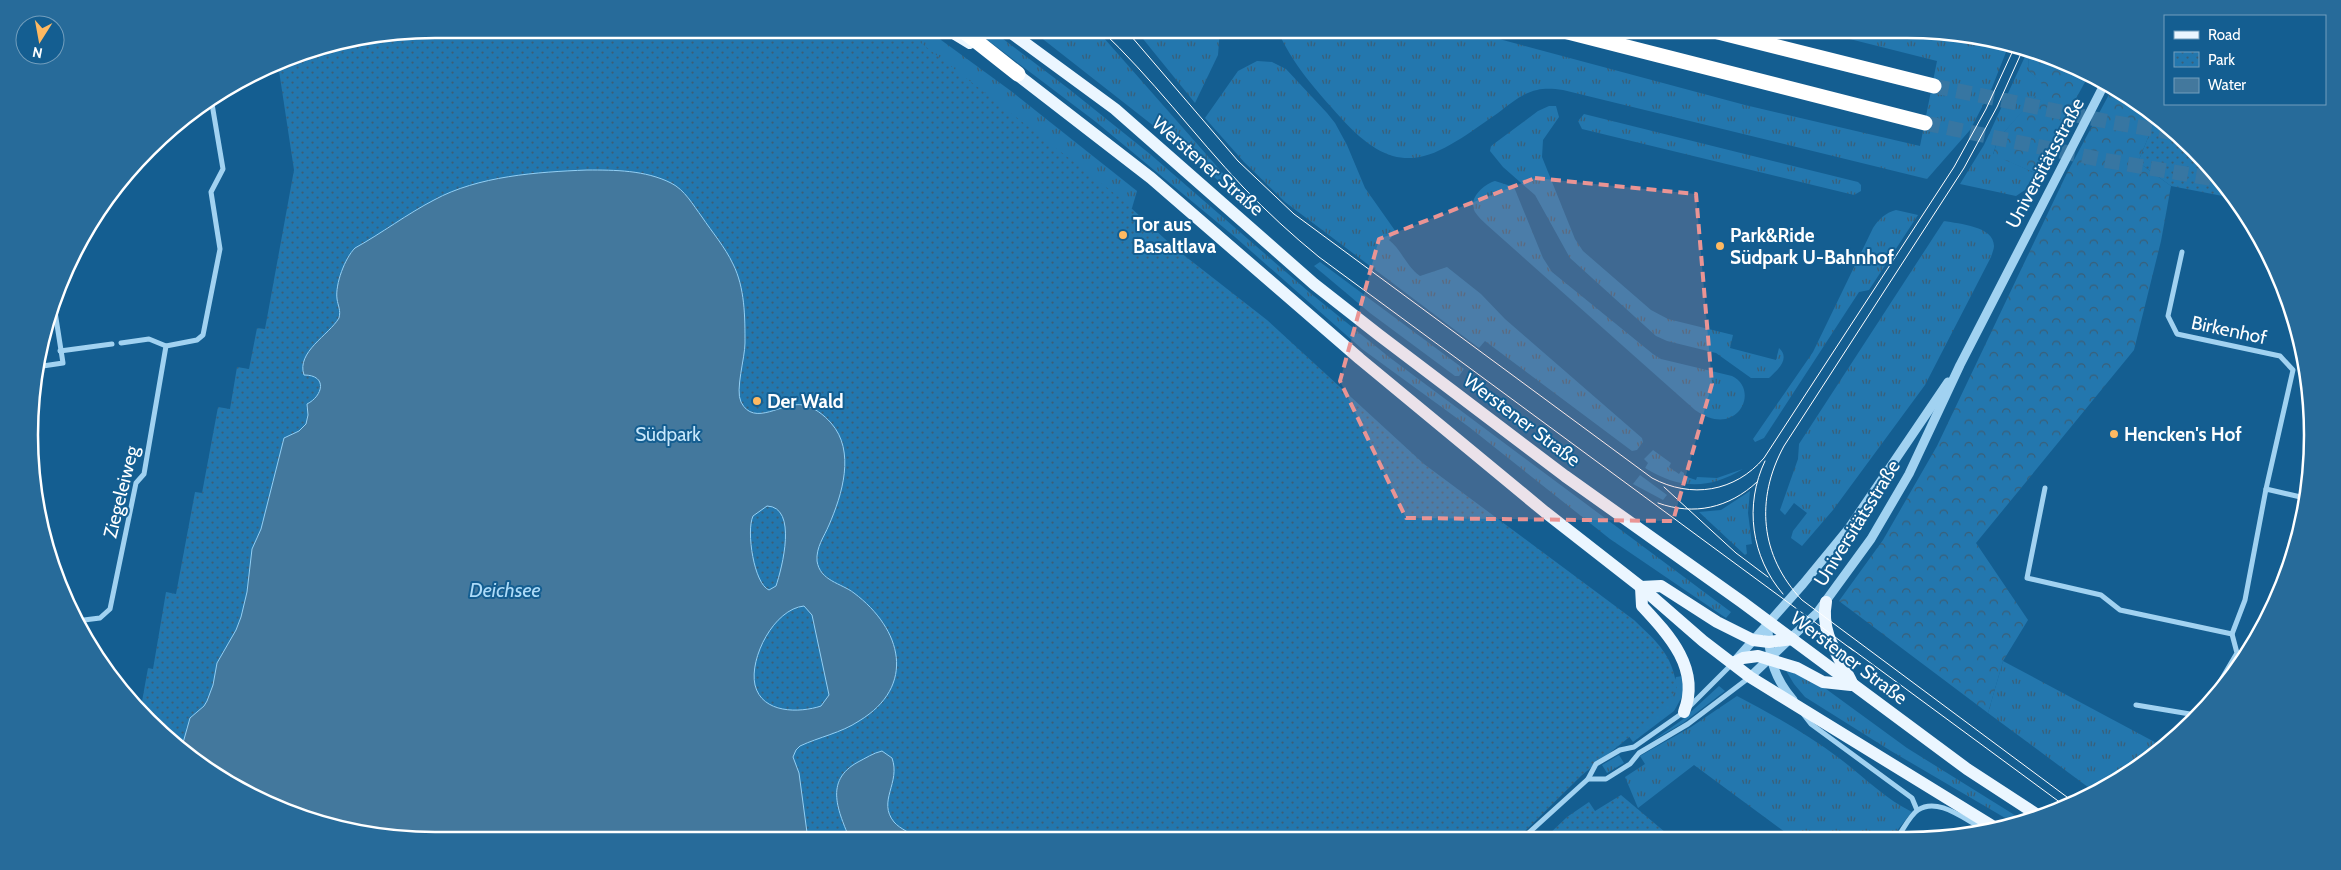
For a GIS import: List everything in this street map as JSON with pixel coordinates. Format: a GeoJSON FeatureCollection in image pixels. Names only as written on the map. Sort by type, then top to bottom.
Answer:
{"type":"FeatureCollection","features":[{"type":"Feature","properties":{"kind":"highway"},"geometry":{"type":"LineString","coordinates":[[972,38],[1018,74]]}},
{"type":"Feature","properties":{"kind":"highway"},"geometry":{"type":"LineString","coordinates":[[1591,38],[1925,123]]}},
{"type":"Feature","properties":{"kind":"highway"},"geometry":{"type":"LineString","coordinates":[[1742,38],[1934,86]]}},
{"type":"Feature","properties":{"kind":"main road"},"geometry":{"type":"LineString","coordinates":[[961,38],[1018,74],[1151,178],[1360,359],[1545,512],[1642,587],[1703,641],[1750,677],[1989,824]]}},
{"type":"Feature","properties":{"kind":"main road","name":"Werstener Straße"},"geometry":{"type":"LineString","coordinates":[[1018,38],[1114,110],[1314,284],[1372,329],[1565,476],[1792,639],[1967,769],[2032,812]]}},
{"type":"Feature","properties":{"kind":"main road"},"geometry":{"type":"LineString","coordinates":[[1642,587],[1661,586],[1717,622],[1753,640],[1769,642],[1792,639]]}},
{"type":"Feature","properties":{"kind":"main road"},"geometry":{"type":"LineString","coordinates":[[1642,587],[1642,606],[1671,637],[1685,668],[1688,693],[1684,712]]}},
{"type":"Feature","properties":{"kind":"main road"},"geometry":{"type":"LineString","coordinates":[[1826,602],[1824,618],[1827,636],[1853,685]]}},
{"type":"Feature","properties":{"kind":"main road"},"geometry":{"type":"LineString","coordinates":[[1733,663],[1750,657],[1771,659],[1797,668],[1823,682],[1853,685]]}},
{"type":"Feature","properties":{"kind":"street","name":"Universitätsstraße"},"geometry":{"type":"LineString","coordinates":[[1750,677],[1792,639],[1826,602],[1871,539],[1909,474],[1960,365],[2102,89]]}},
{"type":"Feature","properties":{"kind":"street"},"geometry":{"type":"LineString","coordinates":[[121,343],[149,339],[166,346],[196,340],[203,335],[217,269],[220,243],[211,192],[223,169],[212,105]]}},
{"type":"Feature","properties":{"kind":"street","name":"Birkenhof"},"geometry":{"type":"LineString","coordinates":[[2182,252],[2168,316],[2177,334],[2280,356],[2292,370],[2266,488],[2245,600],[2232,634],[2237,654],[2233,662]]}},
{"type":"Feature","properties":{"kind":"street"},"geometry":{"type":"LineString","coordinates":[[44,366],[62,363],[56,318]]}},
{"type":"Feature","properties":{"kind":"street"},"geometry":{"type":"LineString","coordinates":[[60,351],[112,344]]}},
{"type":"Feature","properties":{"kind":"street","name":"Ziegeleiweg"},"geometry":{"type":"LineString","coordinates":[[83,620],[100,618],[110,608],[136,483],[144,474],[166,346]]}},
{"type":"Feature","properties":{"kind":"street","name":"Universitätsstraße"},"geometry":{"type":"LineString","coordinates":[[1733,663],[1803,584],[1849,528],[1960,365]]}},
{"type":"Feature","properties":{"kind":"street"},"geometry":{"type":"LineString","coordinates":[[2045,488],[2027,578],[2101,595],[2120,610],[2232,634]]}},
{"type":"Feature","properties":{"kind":"street"},"geometry":{"type":"LineString","coordinates":[[2266,488],[2299,496]]}},
{"type":"Feature","properties":{"kind":"street"},"geometry":{"type":"LineString","coordinates":[[1768,622],[1771,659],[1779,681],[1811,724],[1912,798],[1917,810]]}},
{"type":"Feature","properties":{"kind":"street"},"geometry":{"type":"LineString","coordinates":[[1530,832],[1588,779],[1596,764],[1620,750],[1634,748],[1684,712],[1733,663]]}},
{"type":"Feature","properties":{"kind":"street"},"geometry":{"type":"LineString","coordinates":[[1588,779],[1606,779],[1630,764],[1639,754],[1688,724],[1750,677]]}},
{"type":"Feature","properties":{"kind":"street"},"geometry":{"type":"LineString","coordinates":[[2136,705],[2189,714]]}},
{"type":"Feature","properties":{"kind":"street"},"geometry":{"type":"LineString","coordinates":[[1634,748],[1639,754]]}},
{"type":"Feature","properties":{"kind":"street"},"geometry":{"type":"LineString","coordinates":[[1901,832],[1917,810],[1930,806],[1942,807],[1978,826]]}},
{"type":"Feature","properties":{"kind":"highlighted area"},"geometry":{"type":"Polygon","coordinates":[[[1535,178],[1696,194],[1712,384],[1673,521],[1406,518],[1340,381],[1379,239],[1535,178]]]}},
{"type":"Feature","properties":{"kind":"green space","name":"Südpark"},"geometry":{"type":"Polygon","coordinates":[[[409,38],[915,38],[1119,197],[1176,249],[1267,320],[1424,464],[1634,620],[1663,650],[1672,666],[1677,688],[1662,711],[1582,775],[1524,832],[409,832],[357,825],[307,811],[259,792],[214,766],[173,734],[142,703],[148,668],[153,669],[166,592],[176,594],[195,492],[202,493],[218,407],[230,409],[237,367],[249,369],[257,328],[265,329],[294,170],[279,70],[332,51],[357,45],[409,38]]]}},
{"type":"Feature","properties":{"kind":"green space"},"geometry":{"type":"Polygon","coordinates":[[[840,38],[938,38],[1011,91],[1137,191],[1132,208],[1121,222],[840,38]]]}},
{"type":"Feature","properties":{"kind":"green space"},"geometry":{"type":"Polygon","coordinates":[[[985,38],[1002,38],[1069,89],[1150,154],[1309,292],[1389,357],[1731,612],[1726,618],[1610,539],[1469,427],[1362,349],[1235,237],[1096,122],[985,38]]]}},
{"type":"Feature","properties":{"kind":"green space"},"geometry":{"type":"Polygon","coordinates":[[[1041,38],[1104,38],[1242,195],[1240,199],[1155,127],[1041,38]]]}},
{"type":"Feature","properties":{"kind":"green space"},"geometry":{"type":"Polygon","coordinates":[[[1142,38],[1219,38],[1218,55],[1195,103],[1142,38]]]}},
{"type":"Feature","properties":{"kind":"green space"},"geometry":{"type":"Polygon","coordinates":[[[1281,38],[1496,38],[1745,105],[1920,146],[1937,61],[1846,38],[1932,38],[1984,45],[2007,50],[1991,90],[1970,130],[1927,179],[1563,90],[1550,89],[1532,91],[1521,96],[1476,128],[1437,151],[1419,157],[1401,158],[1383,152],[1363,139],[1341,118],[1297,65],[1281,38]]]}},
{"type":"Feature","properties":{"kind":"green space"},"geometry":{"type":"Polygon","coordinates":[[[2025,56],[2028,57],[2029,71],[2045,86],[1998,139],[1993,154],[2035,173],[2025,190],[2016,196],[1960,184],[1984,145],[2025,56]]]}},
{"type":"Feature","properties":{"kind":"green space"},"geometry":{"type":"Polygon","coordinates":[[[2028,57],[2086,80],[2035,173],[1993,155],[1998,139],[2044,86],[2029,71],[2028,57]]]}},
{"type":"Feature","properties":{"kind":"green space"},"geometry":{"type":"Polygon","coordinates":[[[1257,61],[1272,62],[1286,69],[1335,123],[1347,145],[1365,188],[1396,232],[1389,240],[1415,272],[1420,276],[1447,267],[1481,294],[1505,319],[1642,438],[1643,442],[1637,450],[1632,451],[1485,341],[1479,348],[1285,202],[1244,162],[1205,118],[1238,71],[1257,61]]]}},
{"type":"Feature","properties":{"kind":"green space"},"geometry":{"type":"Polygon","coordinates":[[[2109,94],[2127,104],[2154,124],[2138,162],[2171,186],[2161,241],[2134,350],[1976,543],[2028,620],[2003,661],[1988,713],[1839,601],[1883,540],[1937,446],[2067,173],[2109,94]]]}},
{"type":"Feature","properties":{"kind":"green space"},"geometry":{"type":"Polygon","coordinates":[[[1549,106],[1556,106],[1559,117],[1543,140],[1542,157],[1575,239],[1583,251],[1651,310],[1668,319],[1733,335],[1730,348],[1776,360],[1779,348],[1784,356],[1783,360],[1779,368],[1769,378],[1751,378],[1716,353],[1667,341],[1656,336],[1570,258],[1535,195],[1503,167],[1490,151],[1491,146],[1538,111],[1549,106]]]}},
{"type":"Feature","properties":{"kind":"green space"},"geometry":{"type":"Polygon","coordinates":[[[1584,114],[1858,182],[1861,185],[1861,191],[1854,195],[1582,129],[1578,121],[1584,114]]]}},
{"type":"Feature","properties":{"kind":"green space"},"geometry":{"type":"Polygon","coordinates":[[[2154,124],[2187,154],[2223,196],[2171,186],[2138,162],[2154,124]]]}},
{"type":"Feature","properties":{"kind":"green space"},"geometry":{"type":"Polygon","coordinates":[[[1495,181],[1514,187],[1543,258],[1552,272],[1661,359],[1732,376],[1740,383],[1744,391],[1744,401],[1740,410],[1733,416],[1723,419],[1710,418],[1695,410],[1487,225],[1475,212],[1473,202],[1486,185],[1495,181]]]}},
{"type":"Feature","properties":{"kind":"green space"},"geometry":{"type":"Polygon","coordinates":[[[1896,210],[1918,215],[1869,290],[1859,292],[1764,438],[1755,442],[1753,439],[1813,352],[1873,228],[1883,217],[1896,210]]]}},
{"type":"Feature","properties":{"kind":"green space"},"geometry":{"type":"Polygon","coordinates":[[[1944,221],[1975,227],[1988,234],[1994,246],[1991,257],[1925,385],[1833,510],[1802,546],[1791,538],[1793,531],[1807,513],[1794,503],[1785,515],[1780,510],[1798,459],[1799,444],[1944,221]]]}},
{"type":"Feature","properties":{"kind":"green space"},"geometry":{"type":"Polygon","coordinates":[[[1320,262],[1464,369],[1459,376],[1455,376],[1370,313],[1314,266],[1320,262]]]}},
{"type":"Feature","properties":{"kind":"green space"},"geometry":{"type":"Polygon","coordinates":[[[1653,450],[1671,463],[1669,467],[1679,474],[1681,471],[1684,473],[1684,476],[1696,480],[1697,477],[1717,478],[1743,469],[1718,481],[1694,484],[1682,483],[1670,480],[1645,468],[1648,463],[1644,459],[1653,450]]]}},
{"type":"Feature","properties":{"kind":"green space"},"geometry":{"type":"Polygon","coordinates":[[[1640,475],[1667,495],[1663,500],[1633,484],[1640,475]]]}},
{"type":"Feature","properties":{"kind":"green space"},"geometry":{"type":"Polygon","coordinates":[[[1750,491],[1748,513],[1752,544],[1746,545],[1747,554],[1745,555],[1699,512],[1721,510],[1750,491]]]}},
{"type":"Feature","properties":{"kind":"green space"},"geometry":{"type":"Polygon","coordinates":[[[2003,661],[2157,743],[2127,766],[2089,788],[1988,713],[2003,661]]]}},
{"type":"Feature","properties":{"kind":"green space"},"geometry":{"type":"Polygon","coordinates":[[[1785,669],[1822,686],[1907,748],[2017,816],[2008,819],[1891,751],[1805,697],[1785,669]]]}},
{"type":"Feature","properties":{"kind":"green space"},"geometry":{"type":"Polygon","coordinates":[[[1683,676],[1683,695],[1674,711],[1633,742],[1628,735],[1674,683],[1676,677],[1683,676]]]}},
{"type":"Feature","properties":{"kind":"green space"},"geometry":{"type":"Polygon","coordinates":[[[1719,686],[1725,691],[1683,723],[1652,741],[1682,720],[1719,686]]]}},
{"type":"Feature","properties":{"kind":"green space"},"geometry":{"type":"Polygon","coordinates":[[[1737,696],[1776,717],[1814,741],[1839,758],[1883,794],[1912,812],[1896,832],[1785,832],[1694,765],[1638,808],[1625,777],[1645,764],[1640,756],[1691,727],[1737,696]]]}},
{"type":"Feature","properties":{"kind":"green space"},"geometry":{"type":"Polygon","coordinates":[[[1619,755],[1624,763],[1607,773],[1602,765],[1619,755]]]}},
{"type":"Feature","properties":{"kind":"green space"},"geometry":{"type":"Polygon","coordinates":[[[1621,795],[1665,832],[1551,832],[1567,817],[1589,802],[1595,811],[1621,795]]]}},
{"type":"Feature","properties":{"kind":"water","name":"Deichsee"},"geometry":{"type":"Polygon","coordinates":[[[608,170],[651,175],[676,186],[692,203],[726,252],[737,273],[744,303],[745,333],[745,349],[739,390],[741,402],[753,413],[769,412],[787,406],[803,405],[822,414],[839,434],[845,460],[842,487],[834,513],[819,547],[817,561],[822,573],[854,593],[870,607],[883,623],[892,640],[896,657],[896,675],[889,691],[877,707],[859,721],[845,729],[800,746],[796,750],[793,757],[799,773],[807,832],[409,832],[383,829],[332,819],[259,792],[214,766],[183,742],[190,718],[207,701],[213,685],[217,663],[236,630],[241,617],[247,592],[252,549],[261,529],[284,438],[299,431],[306,424],[308,415],[307,404],[317,396],[319,391],[320,382],[317,378],[304,375],[303,367],[309,351],[339,318],[338,286],[351,252],[414,211],[451,192],[489,180],[528,174],[608,170]],[[767,506],[753,516],[750,533],[753,556],[759,578],[769,590],[776,586],[784,553],[785,527],[782,516],[777,509],[767,506]],[[804,606],[793,609],[774,625],[760,649],[754,674],[755,685],[759,695],[765,702],[773,706],[783,709],[803,710],[821,706],[829,695],[812,615],[804,606]]]}},
{"type":"Feature","properties":{"kind":"water"},"geometry":{"type":"Polygon","coordinates":[[[882,751],[892,758],[894,776],[888,799],[889,814],[897,825],[908,832],[847,832],[838,808],[837,788],[840,778],[858,762],[882,751]]]}},
{"type":"Feature","properties":{"kind":"tunnel"},"geometry":{"type":"LineString","coordinates":[[1934,86],[2161,131]]}},
{"type":"Feature","properties":{"kind":"tunnel"},"geometry":{"type":"LineString","coordinates":[[1925,123],[2103,160],[2209,178]]}},
{"type":"Feature","properties":{"kind":"tram line"},"geometry":{"type":"LineString","coordinates":[[1109,38],[1243,187],[1319,257],[1854,651]]}},
{"type":"Feature","properties":{"kind":"tram line"},"geometry":{"type":"LineString","coordinates":[[1133,38],[1238,161],[1294,214],[1652,478],[1667,485],[1697,490],[1712,489],[1726,485],[1740,478],[1764,458],[1954,167],[1986,109],[2012,52]]}},
{"type":"Feature","properties":{"kind":"tram line"},"geometry":{"type":"LineString","coordinates":[[2021,55],[1997,107],[1964,168],[1784,446],[1769,486],[1766,526],[1770,546],[1777,565],[1788,583],[1802,600],[2068,798]]}},
{"type":"Feature","properties":{"kind":"tram line"},"geometry":{"type":"LineString","coordinates":[[1765,461],[1754,495],[1754,530],[1764,564],[1783,594]]}},
{"type":"Feature","properties":{"kind":"tram line"},"geometry":{"type":"LineString","coordinates":[[1658,503],[1685,509],[1710,507],[1735,498],[1757,482]]}},
{"type":"Feature","properties":{"kind":"tram line"},"geometry":{"type":"LineString","coordinates":[[1664,487],[1736,553],[1768,577]]}},
{"type":"Feature","properties":{"kind":"tram line"},"geometry":{"type":"LineString","coordinates":[[1849,647],[2059,802]]}},
{"type":"Feature","properties":{"kind":"place","name":"Tor aus Basaltlava"},"geometry":{"type":"Point","coordinates":[1123,235]}},
{"type":"Feature","properties":{"kind":"place","name":"Park&Ride Südpark U-Bahnhof"},"geometry":{"type":"Point","coordinates":[1720,246]}},
{"type":"Feature","properties":{"kind":"place","name":"Der Wald"},"geometry":{"type":"Point","coordinates":[757,401]}},
{"type":"Feature","properties":{"kind":"place","name":"Hencken's Hof"},"geometry":{"type":"Point","coordinates":[2114,434]}}]}
